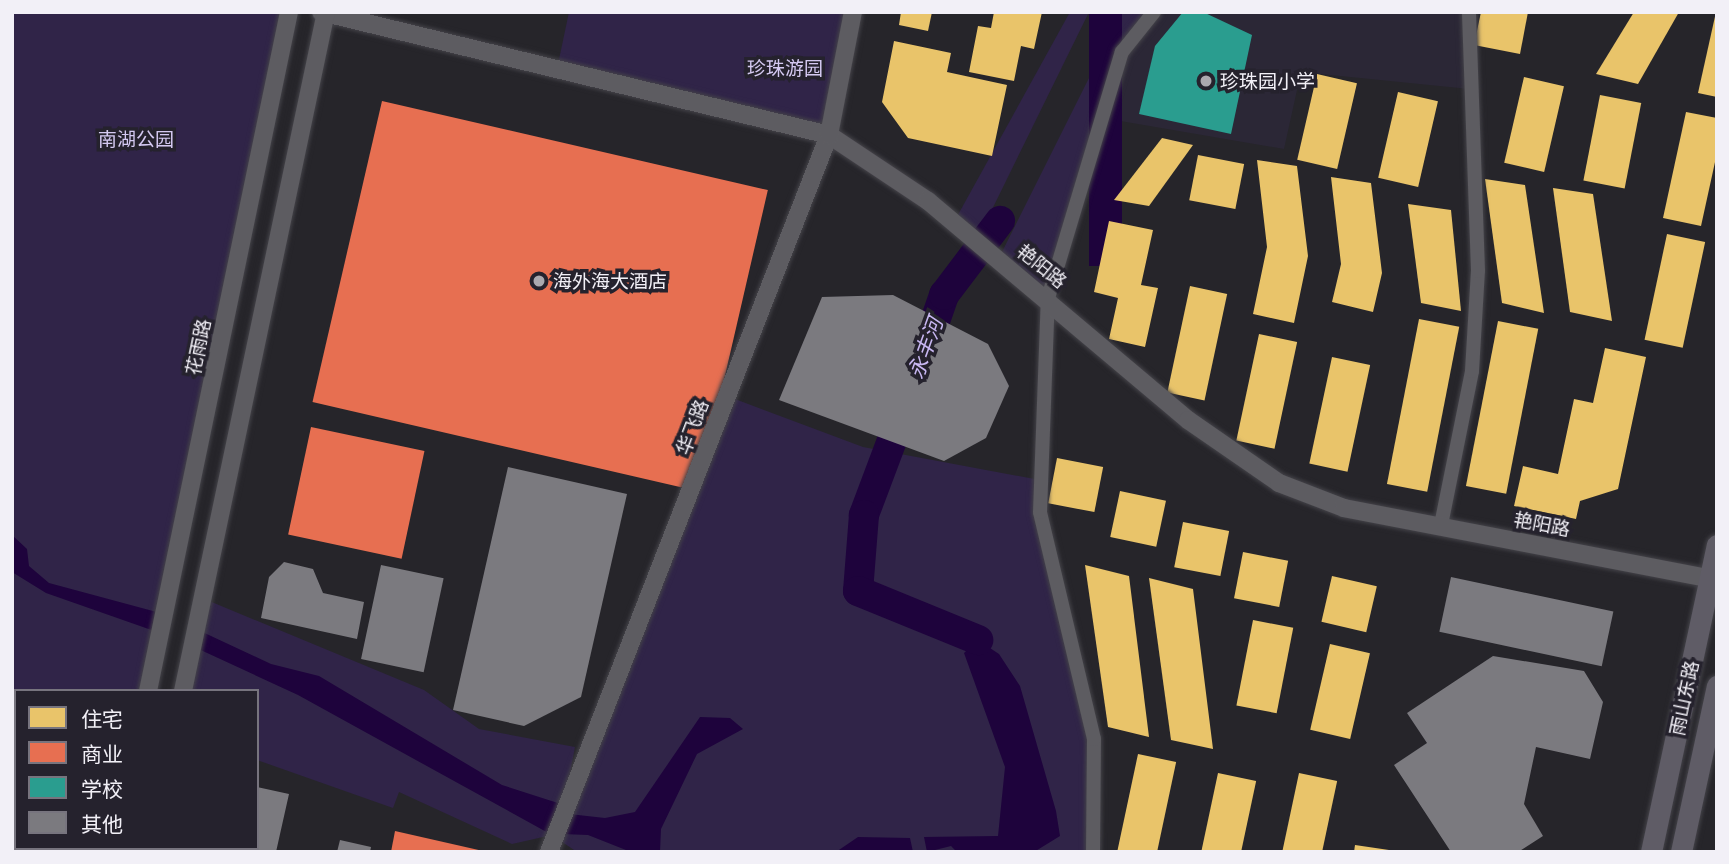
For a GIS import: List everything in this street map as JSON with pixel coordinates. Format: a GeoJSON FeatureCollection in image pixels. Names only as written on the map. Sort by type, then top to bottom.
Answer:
{"type":"FeatureCollection","features":[{"type":"Feature","properties":{"kind":"main road","name":"雨山东路"},"geometry":{"type":"LineString","coordinates":[[1651,852],[1713,580],[1717,545]]}},
{"type":"Feature","properties":{"kind":"main road","name":"雨山东路"},"geometry":{"type":"LineString","coordinates":[[1681,852],[1717,686]]}},
{"type":"Feature","properties":{"kind":"street","name":"花雨路"},"geometry":{"type":"LineString","coordinates":[[148,689],[289,12]]}},
{"type":"Feature","properties":{"kind":"street","name":"华飞路"},"geometry":{"type":"LineString","coordinates":[[548,852],[829,135],[853,12]]}},
{"type":"Feature","properties":{"kind":"street"},"geometry":{"type":"LineString","coordinates":[[1093,852],[1094,739],[1040,512],[1048,298],[1122,52],[1154,12]]}},
{"type":"Feature","properties":{"kind":"street"},"geometry":{"type":"LineString","coordinates":[[1441,525],[1472,371],[1478,271],[1469,12]]}},
{"type":"Feature","properties":{"kind":"street","name":"艳阳路"},"geometry":{"type":"LineString","coordinates":[[324,13],[829,135],[928,201],[1048,298],[1188,420],[1279,483],[1344,508],[1713,580]]}},
{"type":"Feature","properties":{"kind":"street"},"geometry":{"type":"LineString","coordinates":[[183,689],[324,13]]}},
{"type":"Feature","properties":{"kind":"shaded area"},"geometry":{"type":"Polygon","coordinates":[[[1089,12],[1122,12],[1122,266],[1089,266],[1089,12]]]}},
{"type":"Feature","properties":{"kind":"shaded area","name":"珍珠园小学"},"geometry":{"type":"Polygon","coordinates":[[[1154,12],[1469,12],[1469,89],[1301,72],[1284,149],[1103,118],[1122,52],[1154,12]]]}},
{"type":"Feature","properties":{"kind":"shaded area"},"geometry":{"type":"Polygon","coordinates":[[[12,535],[27,549],[29,566],[49,583],[164,614],[160,633],[46,593],[12,572],[12,535]]]}},
{"type":"Feature","properties":{"kind":"shaded area"},"geometry":{"type":"Polygon","coordinates":[[[196,629],[271,664],[319,676],[502,785],[564,805],[552,835],[298,695],[192,646],[196,629]]]}},
{"type":"Feature","properties":{"kind":"shaded area"},"geometry":{"type":"Polygon","coordinates":[[[978,640],[999,654],[1020,686],[1056,811],[1060,836],[1034,852],[957,852],[951,846],[927,852],[924,837],[998,836],[1005,767],[964,653],[978,640]]]}},
{"type":"Feature","properties":{"kind":"shaded area"},"geometry":{"type":"Polygon","coordinates":[[[700,717],[730,718],[743,729],[697,754],[661,829],[660,852],[631,852],[588,835],[562,834],[569,814],[605,818],[635,812],[700,717]]]}},
{"type":"Feature","properties":{"kind":"shaded area"},"geometry":{"type":"Polygon","coordinates":[[[858,837],[910,838],[913,852],[836,852],[858,837]]]}},
{"type":"Feature","properties":{"kind":"green space","name":"南湖公园"},"geometry":{"type":"Polygon","coordinates":[[[12,12],[289,12],[148,689],[14,689],[14,850],[114,852],[12,852],[12,12]]]}},
{"type":"Feature","properties":{"kind":"green space","name":"珍珠游园"},"geometry":{"type":"Polygon","coordinates":[[[569,12],[853,12],[829,135],[557,69],[569,12]]]}},
{"type":"Feature","properties":{"kind":"green space"},"geometry":{"type":"Polygon","coordinates":[[[1070,12],[1089,12],[977,240],[954,222],[1070,12]]]}},
{"type":"Feature","properties":{"kind":"green space"},"geometry":{"type":"Polygon","coordinates":[[[1122,12],[1154,12],[1122,52],[1048,298],[999,258],[1122,12]]]}},
{"type":"Feature","properties":{"kind":"green space"},"geometry":{"type":"Polygon","coordinates":[[[727,396],[863,447],[1040,480],[1094,739],[1093,852],[577,852],[552,835],[512,844],[399,792],[393,808],[259,761],[259,689],[183,689],[202,598],[424,690],[479,729],[575,747],[565,799],[727,396]]]}},
{"type":"Feature","properties":{"kind":"building: 住宅"},"geometry":{"type":"Polygon","coordinates":[[[901,12],[932,12],[928,31],[899,25],[901,12]]]}},
{"type":"Feature","properties":{"kind":"building: 住宅"},"geometry":{"type":"Polygon","coordinates":[[[994,12],[1042,12],[1034,49],[1021,46],[1014,81],[969,72],[978,26],[991,28],[994,12]]]}},
{"type":"Feature","properties":{"kind":"building: 住宅"},"geometry":{"type":"Polygon","coordinates":[[[1481,12],[1528,12],[1520,54],[1474,45],[1481,12]]]}},
{"type":"Feature","properties":{"kind":"building: 住宅"},"geometry":{"type":"Polygon","coordinates":[[[1634,12],[1679,12],[1638,84],[1596,74],[1634,12]]]}},
{"type":"Feature","properties":{"kind":"building: 住宅"},"geometry":{"type":"Polygon","coordinates":[[[1717,12],[1717,97],[1698,93],[1717,12]]]}},
{"type":"Feature","properties":{"kind":"building: 住宅"},"geometry":{"type":"Polygon","coordinates":[[[894,41],[951,53],[947,72],[1007,85],[992,156],[908,138],[882,102],[894,41]]]}},
{"type":"Feature","properties":{"kind":"building: 住宅"},"geometry":{"type":"Polygon","coordinates":[[[1317,74],[1357,83],[1337,169],[1297,160],[1317,74]]]}},
{"type":"Feature","properties":{"kind":"building: 住宅"},"geometry":{"type":"Polygon","coordinates":[[[1524,77],[1564,86],[1544,172],[1504,163],[1524,77]]]}},
{"type":"Feature","properties":{"kind":"building: 住宅"},"geometry":{"type":"Polygon","coordinates":[[[1398,92],[1438,101],[1418,187],[1378,178],[1398,92]]]}},
{"type":"Feature","properties":{"kind":"building: 住宅"},"geometry":{"type":"Polygon","coordinates":[[[1600,95],[1641,103],[1625,188],[1583,180],[1600,95]]]}},
{"type":"Feature","properties":{"kind":"building: 住宅"},"geometry":{"type":"Polygon","coordinates":[[[1686,112],[1717,118],[1717,153],[1701,226],[1663,218],[1686,112]]]}},
{"type":"Feature","properties":{"kind":"building: 住宅"},"geometry":{"type":"Polygon","coordinates":[[[1162,138],[1193,145],[1149,206],[1114,200],[1162,138]]]}},
{"type":"Feature","properties":{"kind":"building: 住宅"},"geometry":{"type":"Polygon","coordinates":[[[1198,155],[1244,164],[1235,209],[1189,200],[1198,155]]]}},
{"type":"Feature","properties":{"kind":"building: 住宅"},"geometry":{"type":"Polygon","coordinates":[[[1257,160],[1297,166],[1308,256],[1294,323],[1253,314],[1267,247],[1257,160]]]}},
{"type":"Feature","properties":{"kind":"building: 住宅"},"geometry":{"type":"Polygon","coordinates":[[[1331,177],[1371,183],[1382,273],[1373,312],[1332,302],[1341,264],[1331,177]]]}},
{"type":"Feature","properties":{"kind":"building: 住宅"},"geometry":{"type":"Polygon","coordinates":[[[1485,179],[1525,185],[1544,313],[1502,303],[1485,179]]]}},
{"type":"Feature","properties":{"kind":"building: 住宅"},"geometry":{"type":"Polygon","coordinates":[[[1553,188],[1593,194],[1612,321],[1570,312],[1553,188]]]}},
{"type":"Feature","properties":{"kind":"building: 住宅"},"geometry":{"type":"Polygon","coordinates":[[[1408,204],[1451,210],[1461,311],[1421,303],[1408,204]]]}},
{"type":"Feature","properties":{"kind":"building: 住宅"},"geometry":{"type":"Polygon","coordinates":[[[1109,221],[1153,230],[1141,285],[1158,288],[1145,347],[1109,339],[1118,298],[1094,292],[1109,221]]]}},
{"type":"Feature","properties":{"kind":"building: 住宅"},"geometry":{"type":"Polygon","coordinates":[[[1667,234],[1705,242],[1683,348],[1645,340],[1667,234]]]}},
{"type":"Feature","properties":{"kind":"building: 住宅"},"geometry":{"type":"Polygon","coordinates":[[[1190,286],[1227,294],[1205,401],[1167,393],[1190,286]]]}},
{"type":"Feature","properties":{"kind":"building: 住宅"},"geometry":{"type":"Polygon","coordinates":[[[1419,319],[1459,327],[1427,492],[1387,484],[1419,319]]]}},
{"type":"Feature","properties":{"kind":"building: 住宅"},"geometry":{"type":"Polygon","coordinates":[[[1498,321],[1538,329],[1506,494],[1466,486],[1498,321]]]}},
{"type":"Feature","properties":{"kind":"building: 住宅"},"geometry":{"type":"Polygon","coordinates":[[[1259,334],[1297,342],[1274,449],[1236,441],[1259,334]]]}},
{"type":"Feature","properties":{"kind":"building: 住宅"},"geometry":{"type":"Polygon","coordinates":[[[1605,348],[1646,357],[1618,489],[1580,501],[1576,519],[1514,506],[1523,466],[1558,474],[1574,399],[1593,403],[1605,348]]]}},
{"type":"Feature","properties":{"kind":"building: 住宅"},"geometry":{"type":"Polygon","coordinates":[[[1332,357],[1370,365],[1347,472],[1309,464],[1332,357]]]}},
{"type":"Feature","properties":{"kind":"building: 住宅"},"geometry":{"type":"Polygon","coordinates":[[[1057,458],[1103,467],[1094,512],[1048,503],[1057,458]]]}},
{"type":"Feature","properties":{"kind":"building: 住宅"},"geometry":{"type":"Polygon","coordinates":[[[1120,491],[1166,501],[1156,547],[1110,537],[1120,491]]]}},
{"type":"Feature","properties":{"kind":"building: 住宅"},"geometry":{"type":"Polygon","coordinates":[[[1183,522],[1229,531],[1220,576],[1174,567],[1183,522]]]}},
{"type":"Feature","properties":{"kind":"building: 住宅"},"geometry":{"type":"Polygon","coordinates":[[[1243,552],[1288,561],[1279,607],[1234,598],[1243,552]]]}},
{"type":"Feature","properties":{"kind":"building: 住宅"},"geometry":{"type":"Polygon","coordinates":[[[1085,565],[1129,576],[1149,737],[1108,727],[1085,565]]]}},
{"type":"Feature","properties":{"kind":"building: 住宅"},"geometry":{"type":"Polygon","coordinates":[[[1332,576],[1377,586],[1366,632],[1321,622],[1332,576]]]}},
{"type":"Feature","properties":{"kind":"building: 住宅"},"geometry":{"type":"Polygon","coordinates":[[[1149,578],[1193,589],[1213,749],[1171,740],[1149,578]]]}},
{"type":"Feature","properties":{"kind":"building: 住宅"},"geometry":{"type":"Polygon","coordinates":[[[1253,620],[1293,628],[1277,713],[1236,705],[1253,620]]]}},
{"type":"Feature","properties":{"kind":"building: 住宅"},"geometry":{"type":"Polygon","coordinates":[[[1330,644],[1370,653],[1350,739],[1310,730],[1330,644]]]}},
{"type":"Feature","properties":{"kind":"building: 住宅"},"geometry":{"type":"Polygon","coordinates":[[[1138,754],[1176,762],[1157,852],[1117,852],[1138,754]]]}},
{"type":"Feature","properties":{"kind":"building: 住宅"},"geometry":{"type":"Polygon","coordinates":[[[1218,773],[1256,781],[1241,852],[1201,852],[1218,773]]]}},
{"type":"Feature","properties":{"kind":"building: 住宅"},"geometry":{"type":"Polygon","coordinates":[[[1299,773],[1337,781],[1322,852],[1282,852],[1299,773]]]}},
{"type":"Feature","properties":{"kind":"building: 住宅"},"geometry":{"type":"Polygon","coordinates":[[[1355,845],[1389,850],[1389,852],[1354,852],[1355,845]]]}},
{"type":"Feature","properties":{"kind":"building: 商业","name":"海外海大酒店"},"geometry":{"type":"Polygon","coordinates":[[[382,101],[768,190],[698,491],[312,402],[382,101]]]}},
{"type":"Feature","properties":{"kind":"building: 商业"},"geometry":{"type":"Polygon","coordinates":[[[311,427],[424,451],[402,559],[288,535],[311,427]]]}},
{"type":"Feature","properties":{"kind":"building: 商业"},"geometry":{"type":"Polygon","coordinates":[[[395,831],[483,851],[483,852],[391,852],[395,831]]]}},
{"type":"Feature","properties":{"kind":"building: 学校"},"geometry":{"type":"Polygon","coordinates":[[[1183,12],[1203,12],[1252,35],[1231,134],[1139,114],[1155,46],[1183,12]]]}},
{"type":"Feature","properties":{"kind":"building: 其他"},"geometry":{"type":"Polygon","coordinates":[[[893,295],[988,344],[1009,386],[986,438],[944,461],[779,400],[822,297],[893,295]]]}},
{"type":"Feature","properties":{"kind":"building: 其他"},"geometry":{"type":"Polygon","coordinates":[[[508,467],[627,494],[581,697],[524,726],[453,710],[508,467]]]}},
{"type":"Feature","properties":{"kind":"building: 其他"},"geometry":{"type":"Polygon","coordinates":[[[284,562],[313,569],[323,593],[364,602],[357,639],[261,618],[269,577],[284,562]]]}},
{"type":"Feature","properties":{"kind":"building: 其他"},"geometry":{"type":"Polygon","coordinates":[[[381,565],[444,578],[424,672],[361,659],[381,565]]]}},
{"type":"Feature","properties":{"kind":"building: 其他"},"geometry":{"type":"Polygon","coordinates":[[[1451,577],[1613,612],[1602,666],[1439,632],[1451,577]]]}},
{"type":"Feature","properties":{"kind":"building: 其他"},"geometry":{"type":"Polygon","coordinates":[[[1493,656],[1584,671],[1603,702],[1590,759],[1536,747],[1524,804],[1543,836],[1518,852],[1451,852],[1394,765],[1427,743],[1407,713],[1493,656]]]}},
{"type":"Feature","properties":{"kind":"building: 其他"},"geometry":{"type":"Polygon","coordinates":[[[259,787],[289,794],[276,852],[229,852],[259,850],[259,787]]]}},
{"type":"Feature","properties":{"kind":"building: 其他"},"geometry":{"type":"Polygon","coordinates":[[[340,840],[371,847],[370,852],[337,852],[340,840]]]}},
{"type":"Feature","properties":{"kind":"waterway","name":"永丰河"},"geometry":{"type":"LineString","coordinates":[[923,356],[944,295],[1000,221]]}},
{"type":"Feature","properties":{"kind":"waterway","name":"永丰河"},"geometry":{"type":"LineString","coordinates":[[906,403],[864,515],[858,591],[978,640]]}},
{"type":"Feature","properties":{"kind":"place","name":"珍珠园小学"},"geometry":{"type":"Point","coordinates":[1206,81]}},
{"type":"Feature","properties":{"kind":"place","name":"海外海大酒店"},"geometry":{"type":"Point","coordinates":[539,281]}}]}
